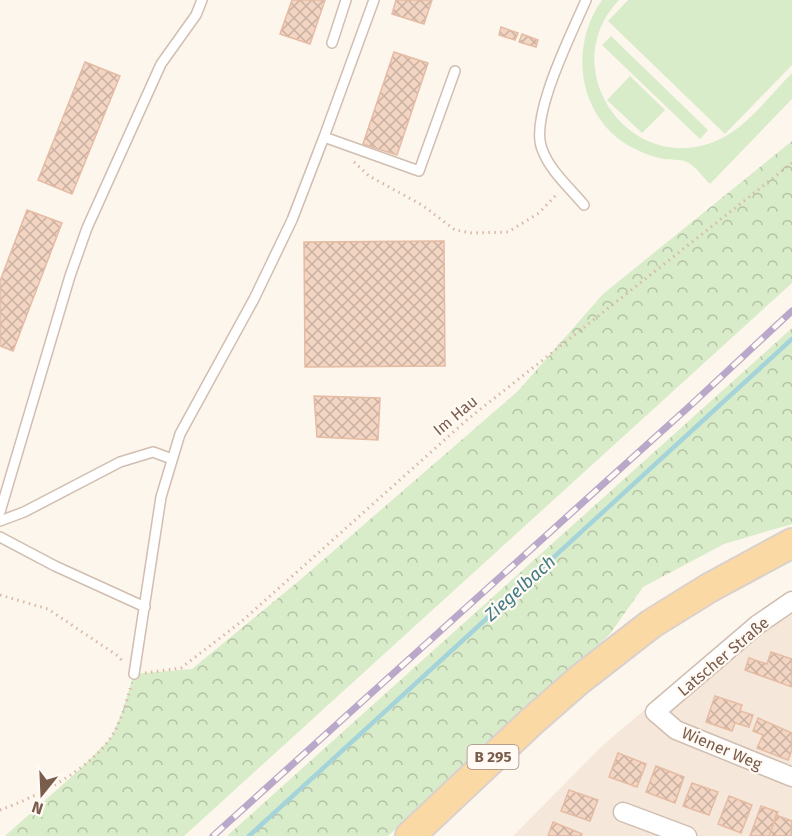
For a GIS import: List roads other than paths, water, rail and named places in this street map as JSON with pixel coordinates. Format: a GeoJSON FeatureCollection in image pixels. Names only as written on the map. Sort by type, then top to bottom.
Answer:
{"type":"FeatureCollection","features":[{"type":"Feature","properties":{"kind":"main road","name":"B 295"},"geometry":{"type":"LineString","coordinates":[[410,836],[530,723],[579,680],[651,624],[709,588],[792,543]]}},
{"type":"Feature","properties":{"kind":"street","name":"Latscher Straße"},"geometry":{"type":"LineString","coordinates":[[655,712],[757,625],[792,601]]}},
{"type":"Feature","properties":{"kind":"street","name":"Wiener Weg"},"geometry":{"type":"LineString","coordinates":[[655,712],[676,730],[792,777]]}},
{"type":"Feature","properties":{"kind":"street"},"geometry":{"type":"LineString","coordinates":[[623,812],[687,836]]}},
{"type":"Feature","properties":{"kind":"lane"},"geometry":{"type":"LineString","coordinates":[[0,512],[70,276],[87,228],[160,64],[196,15],[202,0]]}},
{"type":"Feature","properties":{"kind":"lane"},"geometry":{"type":"LineString","coordinates":[[332,43],[346,0]]}},
{"type":"Feature","properties":{"kind":"lane"},"geometry":{"type":"LineString","coordinates":[[134,674],[161,497],[180,434],[254,299],[292,220],[374,0]]}},
{"type":"Feature","properties":{"kind":"lane"},"geometry":{"type":"LineString","coordinates":[[584,205],[548,163],[541,147],[538,129],[543,106],[586,0]]}},
{"type":"Feature","properties":{"kind":"lane"},"geometry":{"type":"LineString","coordinates":[[324,137],[419,171],[455,71]]}},
{"type":"Feature","properties":{"kind":"lane"},"geometry":{"type":"LineString","coordinates":[[0,521],[24,512],[120,462],[153,452],[172,459]]}},
{"type":"Feature","properties":{"kind":"lane"},"geometry":{"type":"LineString","coordinates":[[0,537],[55,566],[145,607]]}},
{"type":"Feature","properties":{"kind":"waterway","name":"Ziegelbach"},"geometry":{"type":"LineString","coordinates":[[249,836],[792,339]]}},
{"type":"Feature","properties":{"kind":"railway"},"geometry":{"type":"LineString","coordinates":[[213,836],[792,311]]}}]}
